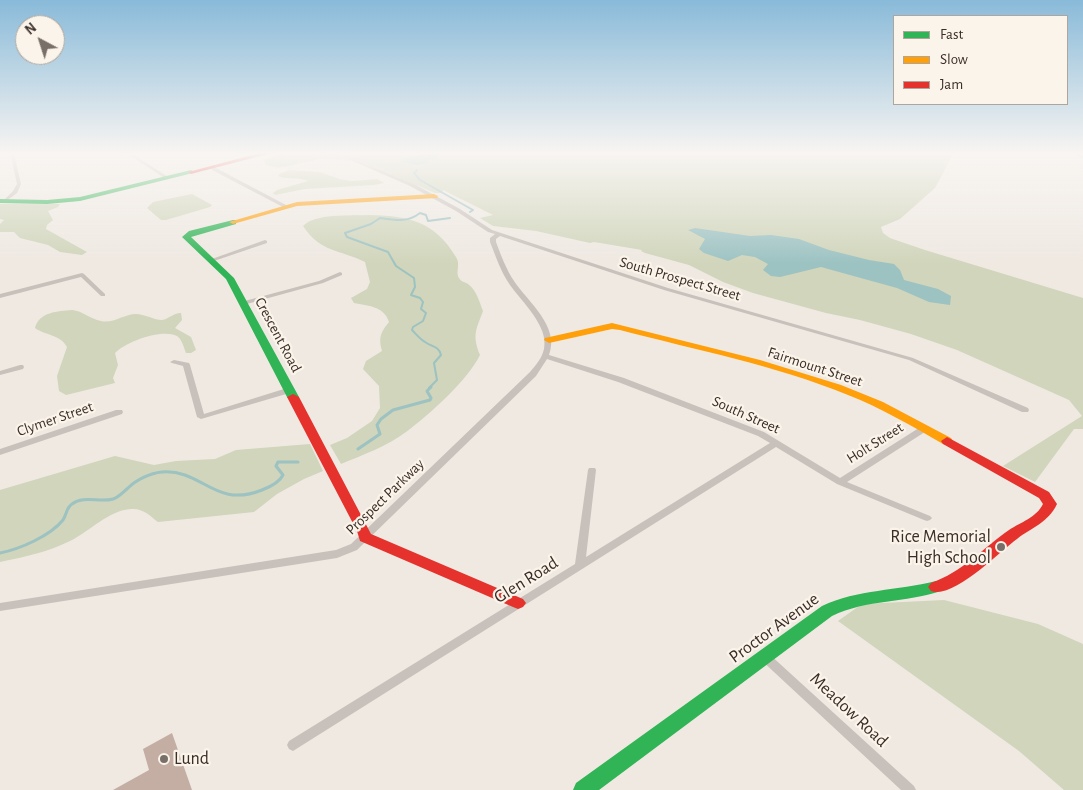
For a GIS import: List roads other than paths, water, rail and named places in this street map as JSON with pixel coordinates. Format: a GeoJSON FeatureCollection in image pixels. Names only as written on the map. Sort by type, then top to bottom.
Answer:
{"type":"FeatureCollection","features":[{"type":"Feature","properties":{"kind":"street"},"geometry":{"type":"LineString","coordinates":[[2,201],[16,190]]}},
{"type":"Feature","properties":{"kind":"street"},"geometry":{"type":"LineString","coordinates":[[2,201],[67,201],[116,190]]}},
{"type":"Feature","properties":{"kind":"street"},"geometry":{"type":"LineString","coordinates":[[254,190],[285,206]]}},
{"type":"Feature","properties":{"kind":"street","name":"South Prospect Street"},"geometry":{"type":"LineString","coordinates":[[423,190],[486,229],[666,289],[911,359],[1025,410]]}},
{"type":"Feature","properties":{"kind":"street","name":"Crescent Road"},"geometry":{"type":"LineString","coordinates":[[365,537],[364,531],[228,275],[186,238],[187,235],[285,206],[327,201],[434,196]]}},
{"type":"Feature","properties":{"kind":"street"},"geometry":{"type":"LineString","coordinates":[[500,234],[493,238],[493,242],[506,273],[542,322],[549,340]]}},
{"type":"Feature","properties":{"kind":"street"},"geometry":{"type":"LineString","coordinates":[[212,260],[265,242]]}},
{"type":"Feature","properties":{"kind":"street"},"geometry":{"type":"LineString","coordinates":[[243,302],[321,282],[340,274]]}},
{"type":"Feature","properties":{"kind":"street"},"geometry":{"type":"LineString","coordinates":[[0,296],[82,275],[103,295]]}},
{"type":"Feature","properties":{"kind":"street","name":"Fairmount Street"},"geometry":{"type":"LineString","coordinates":[[549,340],[612,326],[620,327],[807,377],[889,409],[1028,485],[1044,495],[1050,504]]}},
{"type":"Feature","properties":{"kind":"street","name":"Prospect Parkway"},"geometry":{"type":"LineString","coordinates":[[0,607],[337,554],[354,547],[533,374],[546,356],[549,340]]}},
{"type":"Feature","properties":{"kind":"street","name":"South Street"},"geometry":{"type":"LineString","coordinates":[[546,356],[621,380],[761,434],[840,482],[927,518]]}},
{"type":"Feature","properties":{"kind":"street"},"geometry":{"type":"LineString","coordinates":[[174,362],[186,365],[201,417],[290,390]]}},
{"type":"Feature","properties":{"kind":"street"},"geometry":{"type":"LineString","coordinates":[[0,373],[20,367]]}},
{"type":"Feature","properties":{"kind":"street","name":"Clymer Street"},"geometry":{"type":"LineString","coordinates":[[0,452],[119,412]]}},
{"type":"Feature","properties":{"kind":"street","name":"Holt Street"},"geometry":{"type":"LineString","coordinates":[[840,482],[925,428]]}},
{"type":"Feature","properties":{"kind":"street","name":"Glen Road"},"geometry":{"type":"LineString","coordinates":[[293,745],[777,443]]}},
{"type":"Feature","properties":{"kind":"street"},"geometry":{"type":"LineString","coordinates":[[580,565],[592,470]]}},
{"type":"Feature","properties":{"kind":"street","name":"Proctor Avenue"},"geometry":{"type":"LineString","coordinates":[[589,788],[819,615],[841,603],[858,598],[912,594],[943,586],[961,576],[1030,523],[1045,515],[1049,511],[1050,504]]}},
{"type":"Feature","properties":{"kind":"street"},"geometry":{"type":"LineString","coordinates":[[365,537],[518,603]]}},
{"type":"Feature","properties":{"kind":"street","name":"Meadow Road"},"geometry":{"type":"LineString","coordinates":[[764,656],[910,790]]}},
{"type":"Feature","properties":{"kind":"water"},"geometry":{"type":"Polygon","coordinates":[[[695,228],[750,236],[771,235],[799,239],[829,250],[894,264],[900,270],[904,280],[938,289],[951,296],[950,305],[929,302],[897,288],[821,267],[780,277],[771,276],[763,270],[768,264],[755,257],[742,255],[728,261],[704,253],[699,249],[705,239],[688,230],[695,228]]]}},
{"type":"Feature","properties":{"kind":"waterway"},"geometry":{"type":"LineString","coordinates":[[437,190],[473,210],[470,212]]}},
{"type":"Feature","properties":{"kind":"waterway"},"geometry":{"type":"LineString","coordinates":[[429,388],[437,380],[434,363],[441,355],[437,348],[423,341],[412,330],[413,327],[423,321],[426,313],[421,309],[423,302],[420,298],[411,295],[415,287],[414,278],[396,266],[388,252],[347,237],[345,233],[371,224],[380,218],[406,220],[420,213],[426,215],[428,221],[450,218]]}},
{"type":"Feature","properties":{"kind":"waterway"},"geometry":{"type":"LineString","coordinates":[[358,449],[380,434],[377,425],[381,419],[393,410],[430,400],[431,398],[427,391],[431,387]]}},
{"type":"Feature","properties":{"kind":"waterway"},"geometry":{"type":"LineString","coordinates":[[0,553],[25,545],[43,536],[63,520],[70,506],[77,501],[113,499],[135,482],[153,474],[162,472],[176,473],[188,476],[220,492],[232,495],[246,495],[265,489],[279,480],[283,475],[276,466],[278,462],[298,462]]}},
{"type":"Feature","properties":{"kind":"place","name":"Rice Memorial High School"},"geometry":{"type":"Point","coordinates":[1001,547]}},
{"type":"Feature","properties":{"kind":"place","name":"Lund"},"geometry":{"type":"Point","coordinates":[164,759]}}]}
